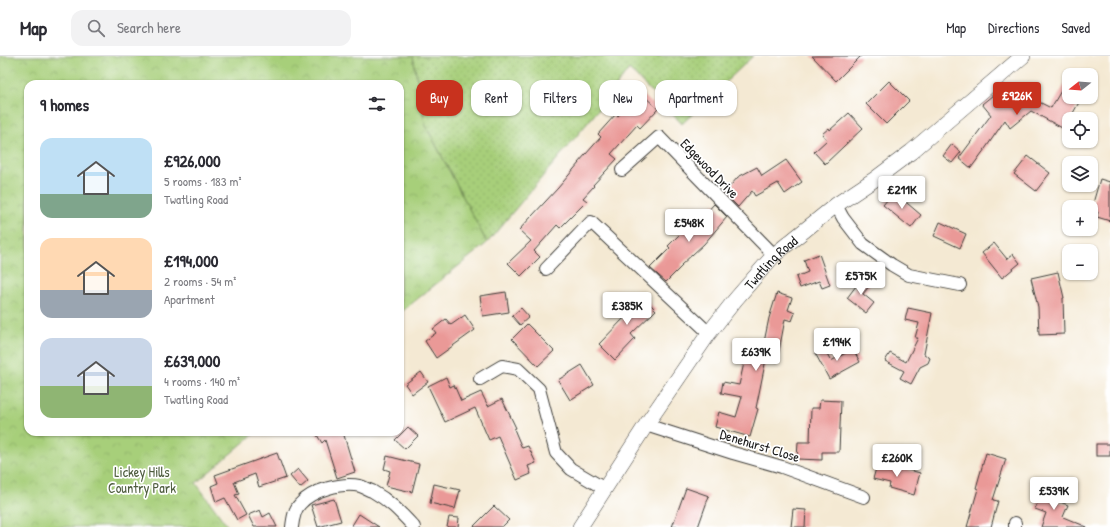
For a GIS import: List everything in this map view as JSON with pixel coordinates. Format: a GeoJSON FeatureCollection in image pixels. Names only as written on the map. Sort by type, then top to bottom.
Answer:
{"type":"FeatureCollection","features":[{"type":"Feature","properties":{"kind":"street","name":"Twatling Road"},"geometry":{"type":"LineString","coordinates":[[580,527],[646,425],[709,333],[774,255],[836,205],[875,179],[911,152],[1019,57]]}},
{"type":"Feature","properties":{"kind":"street","name":"Edgewood Drive"},"geometry":{"type":"LineString","coordinates":[[622,170],[659,138],[774,255]]}},
{"type":"Feature","properties":{"kind":"street"},"geometry":{"type":"LineString","coordinates":[[836,205],[843,218],[863,244],[892,265],[909,275],[960,285]]}},
{"type":"Feature","properties":{"kind":"street"},"geometry":{"type":"LineString","coordinates":[[546,270],[591,222],[709,333]]}},
{"type":"Feature","properties":{"kind":"street"},"geometry":{"type":"LineString","coordinates":[[480,379],[502,366],[518,369],[539,389],[556,453],[571,469],[605,490]]}},
{"type":"Feature","properties":{"kind":"street","name":"Denehurst Close"},"geometry":{"type":"LineString","coordinates":[[646,425],[782,467],[864,497]]}},
{"type":"Feature","properties":{"kind":"street"},"geometry":{"type":"LineString","coordinates":[[292,527],[293,517],[300,504],[317,492],[340,485],[361,486],[382,496],[396,507],[414,527]]}},
{"type":"Feature","properties":{"kind":"green space","name":"Lickey Hills Country Park"},"geometry":{"type":"Polygon","coordinates":[[[0,56],[413,56],[417,80],[416,80],[416,116],[424,116],[425,124],[487,243],[404,310],[404,80],[24,80],[24,436],[251,436],[196,483],[228,527],[0,527],[0,56]]]}},
{"type":"Feature","properties":{"kind":"green space"},"geometry":{"type":"Polygon","coordinates":[[[413,56],[753,56],[728,80],[655,80],[655,96],[647,88],[647,80],[640,80],[629,69],[621,80],[599,80],[599,109],[487,243],[425,124],[424,116],[463,116],[463,80],[417,80],[413,56]]]}},
{"type":"Feature","properties":{"kind":"green space"},"geometry":{"type":"Polygon","coordinates":[[[674,116],[690,116],[682,124],[674,116]]]}},
{"type":"Feature","properties":{"kind":"building"},"geometry":{"type":"Polygon","coordinates":[[[812,56],[861,56],[836,81],[812,56]]]}},
{"type":"Feature","properties":{"kind":"building"},"geometry":{"type":"Polygon","coordinates":[[[889,81],[909,101],[886,124],[866,104],[889,81]]]}},
{"type":"Feature","properties":{"kind":"building"},"geometry":{"type":"Polygon","coordinates":[[[1007,86],[1051,108],[1062,89],[1062,104],[1078,104],[1074,112],[1062,112],[1062,128],[1031,111],[1010,128],[1005,120],[971,168],[959,158],[991,115],[982,104],[998,91],[1002,96],[1007,86]]]}},
{"type":"Feature","properties":{"kind":"building"},"geometry":{"type":"Polygon","coordinates":[[[647,99],[655,106],[655,112],[640,128],[637,125],[611,154],[617,159],[583,198],[587,201],[560,228],[557,225],[534,251],[540,257],[521,276],[508,263],[531,241],[519,230],[558,188],[601,137],[598,134],[614,116],[647,116],[647,99]]]}},
{"type":"Feature","properties":{"kind":"building"},"geometry":{"type":"Polygon","coordinates":[[[849,113],[863,128],[825,164],[814,152],[827,140],[822,134],[829,128],[830,130],[849,113]]]}},
{"type":"Feature","properties":{"kind":"building"},"geometry":{"type":"Polygon","coordinates":[[[952,144],[961,152],[952,163],[943,156],[952,144]]]}},
{"type":"Feature","properties":{"kind":"building"},"geometry":{"type":"Polygon","coordinates":[[[1028,156],[1050,173],[1036,191],[1014,174],[1028,156]]]}},
{"type":"Feature","properties":{"kind":"building"},"geometry":{"type":"Polygon","coordinates":[[[786,160],[802,182],[785,194],[778,183],[755,196],[752,191],[738,207],[724,193],[738,177],[757,167],[762,176],[786,160]]]}},
{"type":"Feature","properties":{"kind":"building"},"geometry":{"type":"Polygon","coordinates":[[[1100,179],[1110,182],[1110,221],[1098,217],[1098,200],[1094,200],[1096,192],[1098,192],[1100,179]]]}},
{"type":"Feature","properties":{"kind":"building"},"geometry":{"type":"Polygon","coordinates":[[[894,192],[921,215],[911,228],[883,205],[894,192]]]}},
{"type":"Feature","properties":{"kind":"building"},"geometry":{"type":"Polygon","coordinates":[[[714,204],[727,217],[704,244],[681,265],[682,266],[666,282],[650,268],[670,248],[668,246],[702,212],[705,214],[714,204]]]}},
{"type":"Feature","properties":{"kind":"building"},"geometry":{"type":"Polygon","coordinates":[[[940,222],[966,234],[960,248],[934,236],[940,222]]]}},
{"type":"Feature","properties":{"kind":"building"},"geometry":{"type":"Polygon","coordinates":[[[994,243],[1007,259],[1013,254],[1020,263],[1002,278],[982,253],[994,243]]]}},
{"type":"Feature","properties":{"kind":"building"},"geometry":{"type":"Polygon","coordinates":[[[819,254],[830,285],[822,288],[819,281],[800,288],[796,277],[808,272],[804,260],[819,254]]]}},
{"type":"Feature","properties":{"kind":"building"},"geometry":{"type":"Polygon","coordinates":[[[1058,272],[1064,298],[1064,334],[1039,335],[1038,307],[1031,278],[1058,272]]]}},
{"type":"Feature","properties":{"kind":"building"},"geometry":{"type":"Polygon","coordinates":[[[862,278],[870,285],[863,294],[874,303],[866,313],[847,298],[862,278]]]}},
{"type":"Feature","properties":{"kind":"building"},"geometry":{"type":"Polygon","coordinates":[[[506,292],[509,312],[483,316],[480,296],[506,292]]]}},
{"type":"Feature","properties":{"kind":"building"},"geometry":{"type":"Polygon","coordinates":[[[639,293],[656,310],[631,334],[635,339],[615,360],[599,344],[625,317],[619,312],[639,293]]]}},
{"type":"Feature","properties":{"kind":"building"},"geometry":{"type":"Polygon","coordinates":[[[777,293],[792,298],[788,310],[795,313],[792,321],[785,319],[777,362],[766,359],[756,408],[758,409],[750,437],[715,427],[719,412],[736,417],[742,397],[721,393],[723,382],[739,385],[744,363],[747,363],[751,344],[763,347],[769,318],[777,293]]]}},
{"type":"Feature","properties":{"kind":"building"},"geometry":{"type":"Polygon","coordinates":[[[521,308],[529,317],[520,325],[512,316],[521,308]]]}},
{"type":"Feature","properties":{"kind":"building"},"geometry":{"type":"Polygon","coordinates":[[[908,308],[932,313],[924,354],[930,358],[928,363],[920,367],[911,384],[900,378],[904,371],[885,361],[890,353],[906,362],[918,338],[915,338],[919,323],[905,320],[908,308]]]}},
{"type":"Feature","properties":{"kind":"building"},"geometry":{"type":"Polygon","coordinates":[[[465,315],[475,330],[436,358],[425,341],[436,333],[433,329],[446,319],[451,325],[465,315]]]}},
{"type":"Feature","properties":{"kind":"building"},"geometry":{"type":"Polygon","coordinates":[[[527,324],[554,351],[538,366],[512,339],[527,324]]]}},
{"type":"Feature","properties":{"kind":"building"},"geometry":{"type":"Polygon","coordinates":[[[824,348],[831,361],[853,349],[860,362],[829,379],[815,353],[824,348]]]}},
{"type":"Feature","properties":{"kind":"building"},"geometry":{"type":"Polygon","coordinates":[[[582,365],[594,385],[570,400],[558,380],[582,365]]]}},
{"type":"Feature","properties":{"kind":"building"},"geometry":{"type":"Polygon","coordinates":[[[421,372],[428,382],[412,394],[405,384],[421,372]]]}},
{"type":"Feature","properties":{"kind":"building"},"geometry":{"type":"Polygon","coordinates":[[[446,377],[450,387],[454,385],[461,401],[481,392],[488,406],[502,399],[516,428],[514,429],[522,448],[528,446],[536,463],[528,466],[531,474],[517,480],[498,436],[489,440],[475,408],[445,422],[428,386],[446,377]]]}},
{"type":"Feature","properties":{"kind":"building"},"geometry":{"type":"Polygon","coordinates":[[[820,400],[841,401],[839,452],[822,452],[822,460],[797,459],[798,442],[810,442],[811,408],[819,408],[820,400]]]}},
{"type":"Feature","properties":{"kind":"building"},"geometry":{"type":"Polygon","coordinates":[[[408,427],[418,436],[405,449],[395,440],[399,436],[404,436],[404,431],[408,427]]]}},
{"type":"Feature","properties":{"kind":"building"},"geometry":{"type":"Polygon","coordinates":[[[318,436],[344,436],[355,472],[337,478],[325,440],[322,443],[318,436]]]}},
{"type":"Feature","properties":{"kind":"building"},"geometry":{"type":"Polygon","coordinates":[[[1096,444],[1110,444],[1110,456],[1096,456],[1096,444]]]}},
{"type":"Feature","properties":{"kind":"building"},"geometry":{"type":"Polygon","coordinates":[[[277,453],[286,478],[259,487],[255,474],[234,482],[239,494],[235,495],[246,515],[237,520],[225,498],[216,502],[211,486],[218,483],[215,475],[277,453]]]}},
{"type":"Feature","properties":{"kind":"building"},"geometry":{"type":"Polygon","coordinates":[[[986,453],[1006,459],[993,500],[998,501],[991,527],[967,527],[978,489],[976,488],[986,453]]]}},
{"type":"Feature","properties":{"kind":"building"},"geometry":{"type":"Polygon","coordinates":[[[387,456],[419,464],[412,492],[386,486],[390,471],[384,469],[387,456]]]}},
{"type":"Feature","properties":{"kind":"building"},"geometry":{"type":"Polygon","coordinates":[[[878,461],[920,473],[914,495],[889,488],[890,483],[873,479],[878,461]]]}},
{"type":"Feature","properties":{"kind":"building"},"geometry":{"type":"Polygon","coordinates":[[[298,469],[308,481],[300,488],[290,476],[298,469]]]}},
{"type":"Feature","properties":{"kind":"building"},"geometry":{"type":"Polygon","coordinates":[[[434,484],[460,490],[455,509],[430,503],[434,484]]]}},
{"type":"Feature","properties":{"kind":"building"},"geometry":{"type":"Polygon","coordinates":[[[686,488],[709,496],[698,527],[672,527],[686,488]]]}},
{"type":"Feature","properties":{"kind":"building"},"geometry":{"type":"Polygon","coordinates":[[[1043,488],[1057,493],[1055,500],[1068,505],[1063,517],[1087,527],[1041,527],[1046,513],[1035,509],[1043,488]]]}},
{"type":"Feature","properties":{"kind":"building"},"geometry":{"type":"Polygon","coordinates":[[[334,499],[341,521],[318,527],[311,505],[334,499]]]}},
{"type":"Feature","properties":{"kind":"building"},"geometry":{"type":"Polygon","coordinates":[[[494,506],[509,520],[502,527],[473,527],[494,506]]]}},
{"type":"Feature","properties":{"kind":"building"},"geometry":{"type":"Polygon","coordinates":[[[793,509],[806,510],[805,527],[791,527],[793,509]]]}},
{"type":"Feature","properties":{"kind":"building"},"geometry":{"type":"Polygon","coordinates":[[[260,510],[263,517],[270,513],[277,527],[254,527],[248,515],[260,510]]]}},
{"type":"Feature","properties":{"kind":"building"},"geometry":{"type":"Polygon","coordinates":[[[359,514],[379,527],[351,527],[359,514]]]}},
{"type":"Feature","properties":{"kind":"building"},"geometry":{"type":"Polygon","coordinates":[[[449,517],[459,518],[458,527],[447,527],[449,517]]]}}]}
